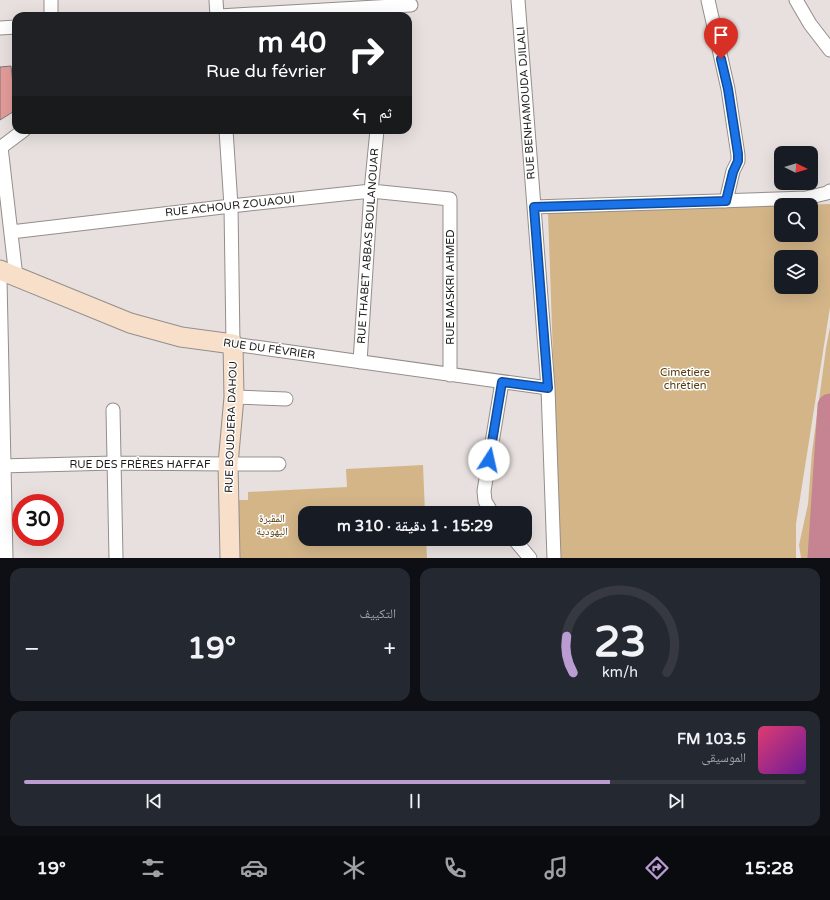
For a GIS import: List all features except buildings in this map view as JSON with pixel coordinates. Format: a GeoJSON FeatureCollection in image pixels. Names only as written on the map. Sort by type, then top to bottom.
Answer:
{"type":"FeatureCollection","features":[{"type":"Feature","properties":{"kind":"street"},"geometry":{"type":"LineString","coordinates":[[51,0],[51,12]]}},
{"type":"Feature","properties":{"kind":"street"},"geometry":{"type":"LineString","coordinates":[[216,0],[218,12]]}},
{"type":"Feature","properties":{"kind":"street","name":"RUE BENHAMOUDA DJILALI"},"geometry":{"type":"LineString","coordinates":[[518,0],[548,388],[554,558]]}},
{"type":"Feature","properties":{"kind":"street"},"geometry":{"type":"LineString","coordinates":[[708,0],[728,89],[738,154],[738,161],[733,172],[726,201]]}},
{"type":"Feature","properties":{"kind":"street"},"geometry":{"type":"LineString","coordinates":[[796,0],[810,24],[830,50]]}},
{"type":"Feature","properties":{"kind":"street"},"geometry":{"type":"LineString","coordinates":[[259,12],[331,5],[409,7]]}},
{"type":"Feature","properties":{"kind":"street"},"geometry":{"type":"LineString","coordinates":[[0,28],[12,28]]}},
{"type":"Feature","properties":{"kind":"street"},"geometry":{"type":"LineString","coordinates":[[6,558],[2,466],[0,336],[5,276],[11,232],[0,147],[18,134]]}},
{"type":"Feature","properties":{"kind":"street"},"geometry":{"type":"LineString","coordinates":[[226,134],[231,206],[233,344]]}},
{"type":"Feature","properties":{"kind":"street","name":"RUE THABET ABBAS BOULANOUAR"},"geometry":{"type":"LineString","coordinates":[[360,362],[371,191],[377,134]]}},
{"type":"Feature","properties":{"kind":"street","name":"RUE ACHOUR ZOUAOUI"},"geometry":{"type":"LineString","coordinates":[[11,232],[371,191],[450,199]]}},
{"type":"Feature","properties":{"kind":"street"},"geometry":{"type":"LineString","coordinates":[[534,207],[806,198],[830,191]]}},
{"type":"Feature","properties":{"kind":"street","name":"RUE MASKRI AHMED"},"geometry":{"type":"LineString","coordinates":[[450,199],[450,375]]}},
{"type":"Feature","properties":{"kind":"street","name":"RUE DU FÉVRIER"},"geometry":{"type":"LineString","coordinates":[[5,276],[130,323],[181,337],[548,388]]}},
{"type":"Feature","properties":{"kind":"street","name":"RUE BOUDJERA DAHOU"},"geometry":{"type":"LineString","coordinates":[[230,558],[228,464],[234,397],[233,344]]}},
{"type":"Feature","properties":{"kind":"street"},"geometry":{"type":"LineString","coordinates":[[488,506],[484,491],[502,382]]}},
{"type":"Feature","properties":{"kind":"street"},"geometry":{"type":"LineString","coordinates":[[234,397],[286,399]]}},
{"type":"Feature","properties":{"kind":"street"},"geometry":{"type":"LineString","coordinates":[[113,410],[116,558]]}},
{"type":"Feature","properties":{"kind":"street","name":"RUE DES FRÈRES HAFFAF"},"geometry":{"type":"LineString","coordinates":[[2,466],[114,463],[279,464]]}},
{"type":"Feature","properties":{"kind":"street"},"geometry":{"type":"LineString","coordinates":[[520,546],[530,558]]}},
{"type":"Feature","properties":{"kind":"green space","name":"Cimetiere chrétien"},"geometry":{"type":"Polygon","coordinates":[[[818,204],[830,204],[830,307],[796,524],[796,558],[560,558],[548,212],[774,205],[774,242],[818,242],[818,204]]]}},
{"type":"Feature","properties":{"kind":"green space"},"geometry":{"type":"Polygon","coordinates":[[[830,327],[830,558],[801,558],[799,545],[808,504],[812,452],[830,327]]]}},
{"type":"Feature","properties":{"kind":"green space","name":"المقبرة اليهودية"},"geometry":{"type":"Polygon","coordinates":[[[423,465],[425,506],[298,506],[298,546],[426,546],[427,558],[240,558],[238,500],[248,500],[248,492],[347,487],[346,469],[423,465]]]}},
{"type":"Feature","properties":{"kind":"waterway"},"geometry":{"type":"LineString","coordinates":[[820,558],[830,406]]}},
{"type":"Feature","properties":{"kind":"route"},"geometry":{"type":"LineString","coordinates":[[489,460],[502,382],[548,388],[534,207],[726,201],[733,172],[738,161],[738,154],[728,89],[721,59]]}}]}
